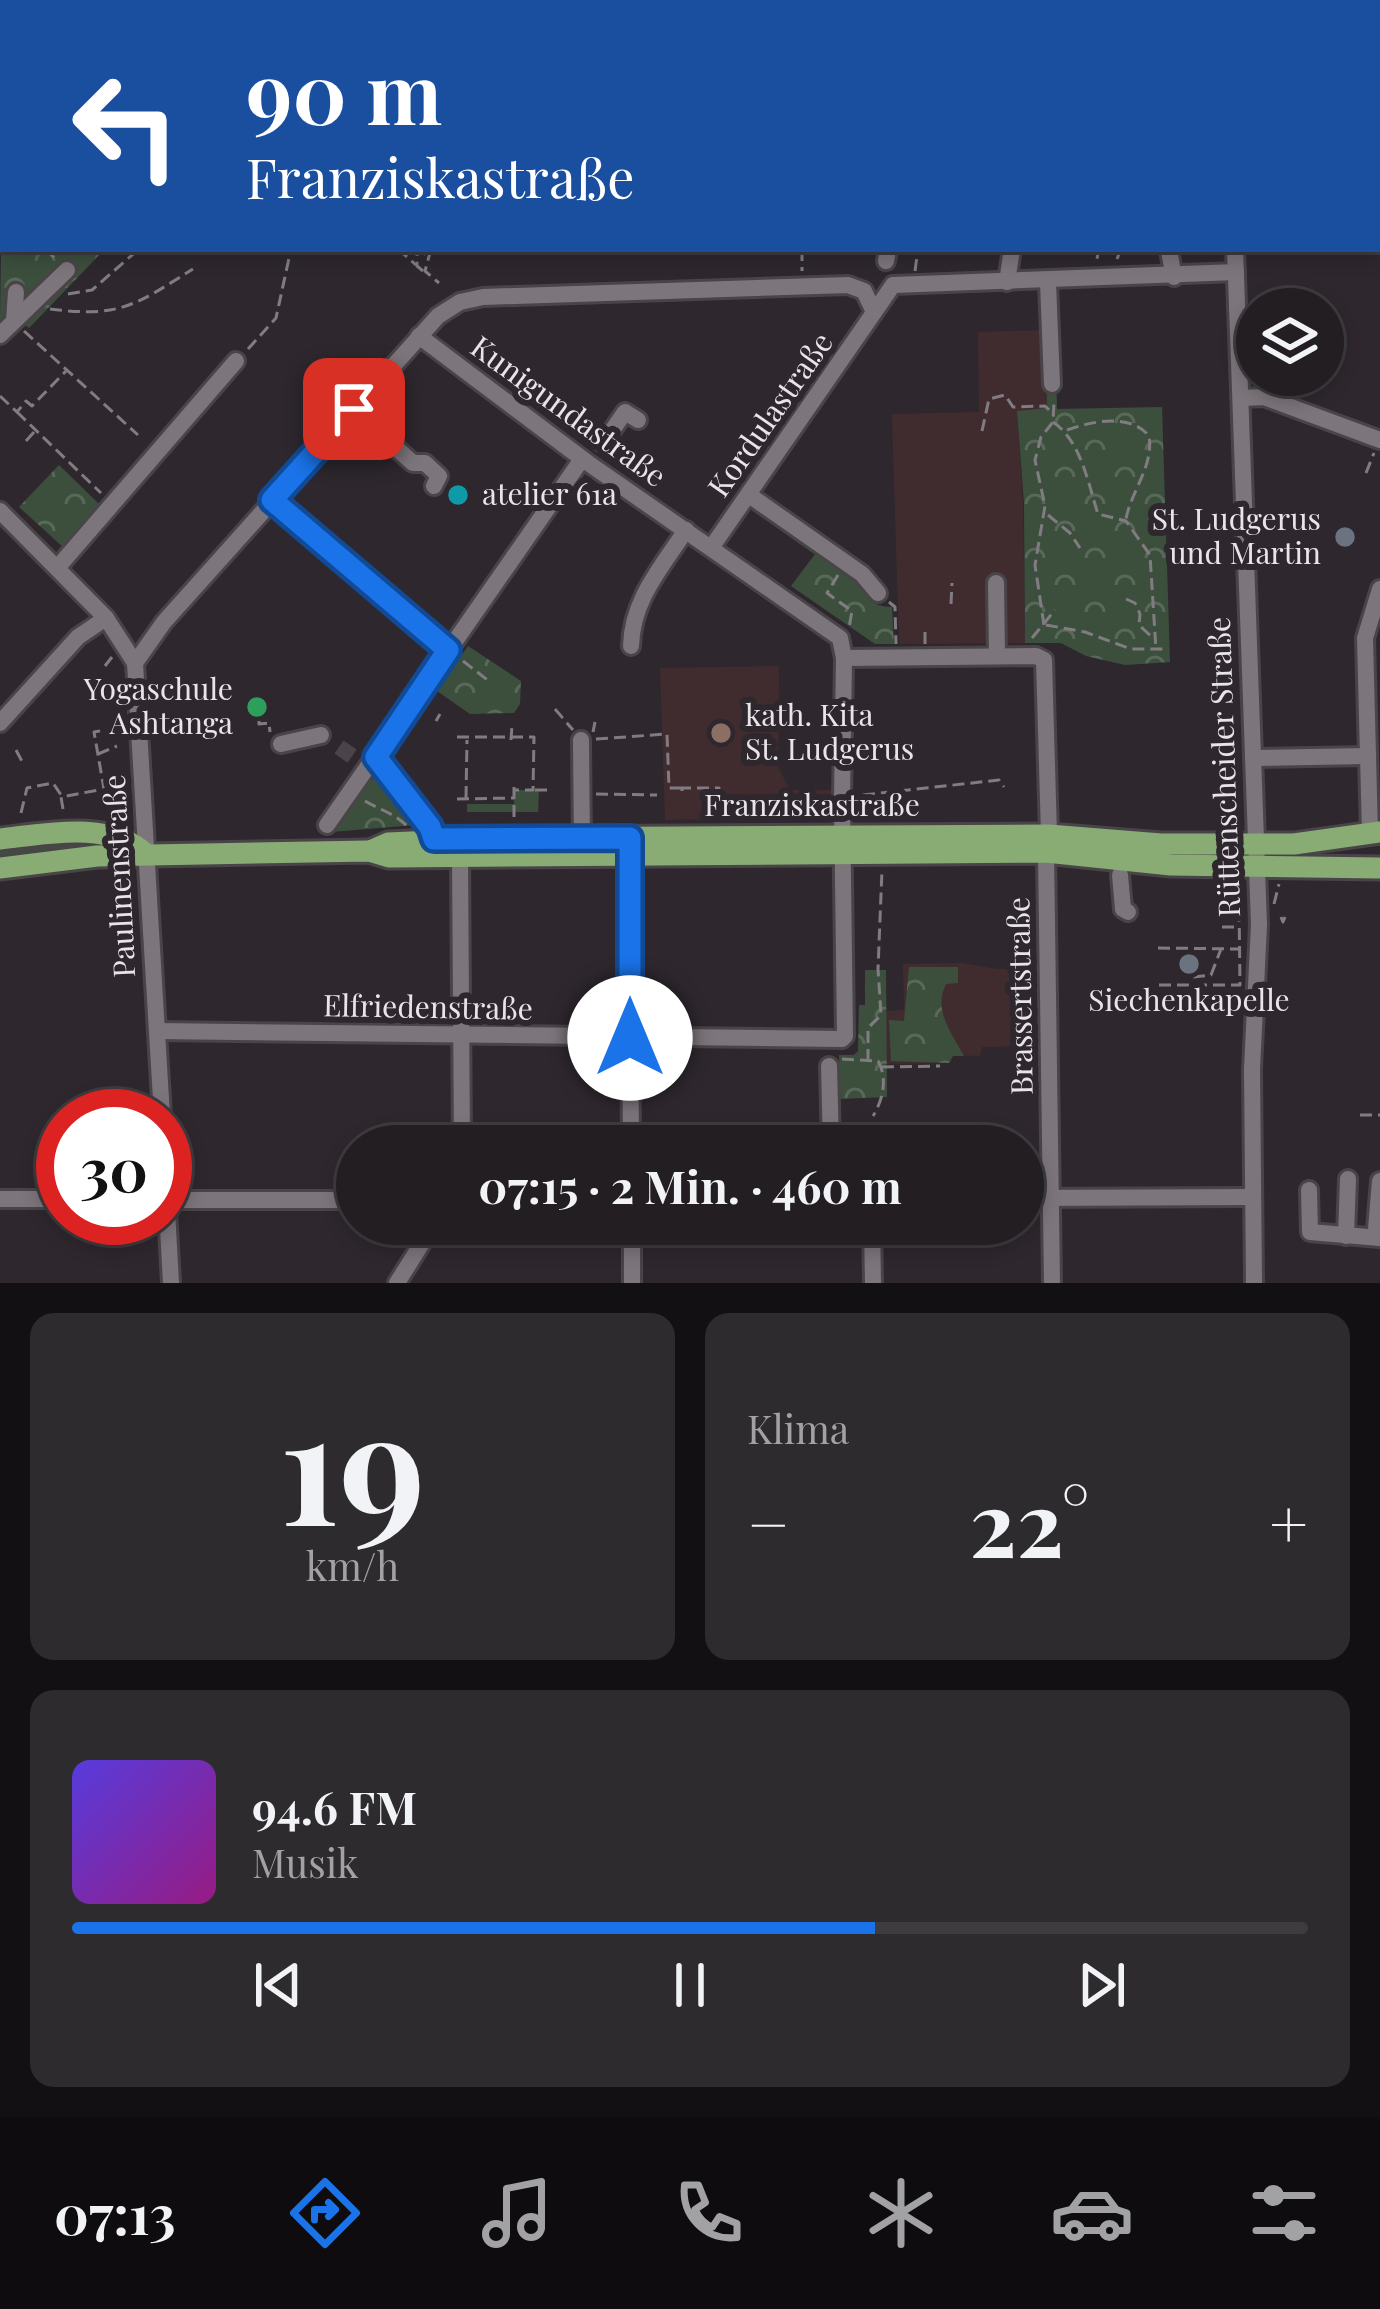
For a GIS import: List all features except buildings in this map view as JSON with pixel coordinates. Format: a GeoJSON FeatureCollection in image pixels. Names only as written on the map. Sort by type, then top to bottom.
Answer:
{"type":"FeatureCollection","features":[{"type":"Feature","properties":{"kind":"main road"},"geometry":{"type":"LineString","coordinates":[[0,839],[56,833],[108,836],[146,855]]}},
{"type":"Feature","properties":{"kind":"main road"},"geometry":{"type":"LineString","coordinates":[[1256,855],[1375,833]]}},
{"type":"Feature","properties":{"kind":"main road","name":"Franziskastraße"},"geometry":{"type":"LineString","coordinates":[[369,851],[424,835],[629,847],[1161,844],[1256,855]]}},
{"type":"Feature","properties":{"kind":"main road","name":"Franziskastraße"},"geometry":{"type":"LineString","coordinates":[[0,868],[65,858],[369,851],[389,857],[460,856],[582,846]]}},
{"type":"Feature","properties":{"kind":"main road"},"geometry":{"type":"LineString","coordinates":[[1256,855],[1380,868]]}},
{"type":"Feature","properties":{"kind":"street"},"geometry":{"type":"LineString","coordinates":[[1012,252],[1012,282]]}},
{"type":"Feature","properties":{"kind":"street"},"geometry":{"type":"LineString","coordinates":[[1012,282],[1021,252]]}},
{"type":"Feature","properties":{"kind":"street"},"geometry":{"type":"LineString","coordinates":[[1169,252],[1174,277]]}},
{"type":"Feature","properties":{"kind":"street","name":"Rüttenscheider Straße"},"geometry":{"type":"LineString","coordinates":[[1235,252],[1256,855],[1254,1283]]}},
{"type":"Feature","properties":{"kind":"street"},"geometry":{"type":"LineString","coordinates":[[0,335],[67,270]]}},
{"type":"Feature","properties":{"kind":"street"},"geometry":{"type":"LineString","coordinates":[[1012,282],[1236,272]]}},
{"type":"Feature","properties":{"kind":"street","name":"Kordulastraße"},"geometry":{"type":"LineString","coordinates":[[711,548],[893,285],[1012,282]]}},
{"type":"Feature","properties":{"kind":"street"},"geometry":{"type":"LineString","coordinates":[[1048,282],[1050,393]]}},
{"type":"Feature","properties":{"kind":"street"},"geometry":{"type":"LineString","coordinates":[[135,663],[164,622],[272,500],[358,416],[419,336],[448,308],[483,297],[848,285],[864,291],[874,312]]}},
{"type":"Feature","properties":{"kind":"street"},"geometry":{"type":"LineString","coordinates":[[437,288],[448,308]]}},
{"type":"Feature","properties":{"kind":"street"},"geometry":{"type":"LineString","coordinates":[[14,321],[16,292]]}},
{"type":"Feature","properties":{"kind":"street"},"geometry":{"type":"LineString","coordinates":[[0,308],[14,321]]}},
{"type":"Feature","properties":{"kind":"street","name":"Kunigundastraße"},"geometry":{"type":"LineString","coordinates":[[419,336],[840,638],[844,658]]}},
{"type":"Feature","properties":{"kind":"street"},"geometry":{"type":"LineString","coordinates":[[58,567],[236,362]]}},
{"type":"Feature","properties":{"kind":"street"},"geometry":{"type":"LineString","coordinates":[[1242,398],[1264,397],[1380,440]]}},
{"type":"Feature","properties":{"kind":"street"},"geometry":{"type":"LineString","coordinates":[[610,432],[625,412],[638,420]]}},
{"type":"Feature","properties":{"kind":"street"},"geometry":{"type":"LineString","coordinates":[[383,437],[412,463],[425,463],[439,476],[434,486]]}},
{"type":"Feature","properties":{"kind":"street"},"geometry":{"type":"LineString","coordinates":[[327,825],[589,458]]}},
{"type":"Feature","properties":{"kind":"street"},"geometry":{"type":"LineString","coordinates":[[749,495],[862,574],[878,593]]}},
{"type":"Feature","properties":{"kind":"street"},"geometry":{"type":"LineString","coordinates":[[272,500],[452,652]]}},
{"type":"Feature","properties":{"kind":"street","name":"Paulinenstraße"},"geometry":{"type":"LineString","coordinates":[[0,512],[106,618],[135,663],[160,1089]]}},
{"type":"Feature","properties":{"kind":"street"},"geometry":{"type":"LineString","coordinates":[[631,646],[632,621],[641,598],[686,530]]}},
{"type":"Feature","properties":{"kind":"street"},"geometry":{"type":"LineString","coordinates":[[843,845],[844,658],[997,656],[996,583]]}},
{"type":"Feature","properties":{"kind":"street"},"geometry":{"type":"LineString","coordinates":[[1375,833],[1367,756],[1365,638],[1380,589]]}},
{"type":"Feature","properties":{"kind":"street"},"geometry":{"type":"LineString","coordinates":[[0,723],[78,637],[106,618]]}},
{"type":"Feature","properties":{"kind":"street"},"geometry":{"type":"LineString","coordinates":[[121,637],[164,622]]}},
{"type":"Feature","properties":{"kind":"street","name":"Brassertstraße"},"geometry":{"type":"LineString","coordinates":[[997,656],[1036,656],[1044,661],[1052,1283]]}},
{"type":"Feature","properties":{"kind":"street"},"geometry":{"type":"LineString","coordinates":[[276,738],[315,731],[339,748]]}},
{"type":"Feature","properties":{"kind":"street"},"geometry":{"type":"LineString","coordinates":[[581,740],[582,846]]}},
{"type":"Feature","properties":{"kind":"street"},"geometry":{"type":"LineString","coordinates":[[1252,758],[1367,756]]}},
{"type":"Feature","properties":{"kind":"street"},"geometry":{"type":"LineString","coordinates":[[368,762],[430,827],[424,835],[460,856],[458,1125]]}},
{"type":"Feature","properties":{"kind":"street","name":"Elfriedenstraße"},"geometry":{"type":"LineString","coordinates":[[157,1030],[842,1040],[843,845]]}},
{"type":"Feature","properties":{"kind":"street"},"geometry":{"type":"LineString","coordinates":[[629,847],[631,1125]]}},
{"type":"Feature","properties":{"kind":"street"},"geometry":{"type":"LineString","coordinates":[[1120,875],[1128,912]]}},
{"type":"Feature","properties":{"kind":"street"},"geometry":{"type":"LineString","coordinates":[[830,1066],[831,1125]]}},
{"type":"Feature","properties":{"kind":"street"},"geometry":{"type":"LineString","coordinates":[[1346,1236],[1348,1179]]}},
{"type":"Feature","properties":{"kind":"street"},"geometry":{"type":"LineString","coordinates":[[1380,1181],[1376,1229],[1380,1235]]}},
{"type":"Feature","properties":{"kind":"street"},"geometry":{"type":"LineString","coordinates":[[1309,1190],[1310,1232],[1380,1235]]}},
{"type":"Feature","properties":{"kind":"street"},"geometry":{"type":"LineString","coordinates":[[1044,1198],[1253,1197]]}},
{"type":"Feature","properties":{"kind":"street"},"geometry":{"type":"LineString","coordinates":[[0,1199],[36,1199]]}},
{"type":"Feature","properties":{"kind":"street"},"geometry":{"type":"LineString","coordinates":[[192,1200],[336,1200]]}},
{"type":"Feature","properties":{"kind":"street"},"geometry":{"type":"LineString","coordinates":[[169,1245],[171,1283]]}},
{"type":"Feature","properties":{"kind":"street"},"geometry":{"type":"LineString","coordinates":[[397,1283],[421,1245]]}},
{"type":"Feature","properties":{"kind":"street"},"geometry":{"type":"LineString","coordinates":[[632,1245],[632,1283]]}},
{"type":"Feature","properties":{"kind":"street"},"geometry":{"type":"LineString","coordinates":[[872,1245],[873,1283]]}},
{"type":"Feature","properties":{"kind":"path"},"geometry":{"type":"LineString","coordinates":[[36,300],[92,290],[136,252]]}},
{"type":"Feature","properties":{"kind":"path"},"geometry":{"type":"LineString","coordinates":[[236,362],[276,318],[289,252]]}},
{"type":"Feature","properties":{"kind":"path"},"geometry":{"type":"LineString","coordinates":[[401,252],[437,288]]}},
{"type":"Feature","properties":{"kind":"path"},"geometry":{"type":"LineString","coordinates":[[417,266],[418,252],[427,256]]}},
{"type":"Feature","properties":{"kind":"path"},"geometry":{"type":"LineString","coordinates":[[425,271],[429,252]]}},
{"type":"Feature","properties":{"kind":"path"},"geometry":{"type":"LineString","coordinates":[[802,252],[802,272]]}},
{"type":"Feature","properties":{"kind":"path"},"geometry":{"type":"LineString","coordinates":[[915,267],[918,252]]}},
{"type":"Feature","properties":{"kind":"path"},"geometry":{"type":"LineString","coordinates":[[1092,252],[1098,253],[1096,267]]}},
{"type":"Feature","properties":{"kind":"path"},"geometry":{"type":"LineString","coordinates":[[1116,267],[1120,252]]}},
{"type":"Feature","properties":{"kind":"path"},"geometry":{"type":"LineString","coordinates":[[36,300],[82,313],[116,311],[193,269]]}},
{"type":"Feature","properties":{"kind":"path"},"geometry":{"type":"LineString","coordinates":[[14,321],[138,435]]}},
{"type":"Feature","properties":{"kind":"path"},"geometry":{"type":"LineString","coordinates":[[17,412],[26,401],[32,406],[68,368]]}},
{"type":"Feature","properties":{"kind":"path"},"geometry":{"type":"LineString","coordinates":[[1044,625],[1036,565],[1045,512],[1035,460],[1052,414],[1050,393]]}},
{"type":"Feature","properties":{"kind":"path"},"geometry":{"type":"LineString","coordinates":[[982,431],[989,399],[1005,394],[1013,407],[1045,406],[1052,414],[1087,473],[1098,514],[1126,521],[1145,545],[1152,562],[1156,650]]}},
{"type":"Feature","properties":{"kind":"path"},"geometry":{"type":"LineString","coordinates":[[0,396],[101,493]]}},
{"type":"Feature","properties":{"kind":"path"},"geometry":{"type":"LineString","coordinates":[[1064,431],[1116,422],[1132,422],[1144,429],[1150,440],[1149,456],[1126,521]]}},
{"type":"Feature","properties":{"kind":"path"},"geometry":{"type":"LineString","coordinates":[[26,441],[36,430]]}},
{"type":"Feature","properties":{"kind":"path"},"geometry":{"type":"LineString","coordinates":[[1045,512],[1080,548]]}},
{"type":"Feature","properties":{"kind":"path"},"geometry":{"type":"LineString","coordinates":[[846,564],[827,593],[852,610],[849,629]]}},
{"type":"Feature","properties":{"kind":"path"},"geometry":{"type":"LineString","coordinates":[[951,604],[952,583]]}},
{"type":"Feature","properties":{"kind":"path"},"geometry":{"type":"LineString","coordinates":[[878,593],[895,607],[896,646]]}},
{"type":"Feature","properties":{"kind":"path"},"geometry":{"type":"LineString","coordinates":[[1126,599],[1141,614],[1139,626],[1156,640]]}},
{"type":"Feature","properties":{"kind":"path"},"geometry":{"type":"LineString","coordinates":[[1030,645],[1055,610]]}},
{"type":"Feature","properties":{"kind":"path"},"geometry":{"type":"LineString","coordinates":[[1044,625],[1085,632],[1123,647],[1166,650]]}},
{"type":"Feature","properties":{"kind":"path"},"geometry":{"type":"LineString","coordinates":[[452,652],[490,682]]}},
{"type":"Feature","properties":{"kind":"path"},"geometry":{"type":"LineString","coordinates":[[555,709],[581,740],[667,734],[669,788],[719,787],[719,800]]}},
{"type":"Feature","properties":{"kind":"path"},"geometry":{"type":"LineString","coordinates":[[259,720],[259,724],[269,723],[276,738]]}},
{"type":"Feature","properties":{"kind":"path"},"geometry":{"type":"LineString","coordinates":[[512,725],[512,738]]}},
{"type":"Feature","properties":{"kind":"path"},"geometry":{"type":"LineString","coordinates":[[104,789],[94,732],[116,728]]}},
{"type":"Feature","properties":{"kind":"path"},"geometry":{"type":"LineString","coordinates":[[533,790],[534,736]]}},
{"type":"Feature","properties":{"kind":"path"},"geometry":{"type":"LineString","coordinates":[[457,737],[544,736]]}},
{"type":"Feature","properties":{"kind":"path"},"geometry":{"type":"LineString","coordinates":[[466,737],[466,798]]}},
{"type":"Feature","properties":{"kind":"path"},"geometry":{"type":"LineString","coordinates":[[98,754],[117,746]]}},
{"type":"Feature","properties":{"kind":"path"},"geometry":{"type":"LineString","coordinates":[[16,750],[24,764]]}},
{"type":"Feature","properties":{"kind":"path"},"geometry":{"type":"LineString","coordinates":[[863,795],[999,780],[1004,787]]}},
{"type":"Feature","properties":{"kind":"path"},"geometry":{"type":"LineString","coordinates":[[21,813],[28,785],[58,785],[62,809]]}},
{"type":"Feature","properties":{"kind":"path"},"geometry":{"type":"LineString","coordinates":[[61,797],[120,787]]}},
{"type":"Feature","properties":{"kind":"path"},"geometry":{"type":"LineString","coordinates":[[1230,787],[1236,787],[1236,794]]}},
{"type":"Feature","properties":{"kind":"path"},"geometry":{"type":"LineString","coordinates":[[514,818],[514,789],[551,790]]}},
{"type":"Feature","properties":{"kind":"path"},"geometry":{"type":"LineString","coordinates":[[351,792],[382,811],[393,812],[424,835]]}},
{"type":"Feature","properties":{"kind":"path"},"geometry":{"type":"LineString","coordinates":[[582,794],[657,795]]}},
{"type":"Feature","properties":{"kind":"path"},"geometry":{"type":"LineString","coordinates":[[457,799],[514,798]]}},
{"type":"Feature","properties":{"kind":"path"},"geometry":{"type":"LineString","coordinates":[[873,1116],[883,1100],[882,1067],[868,1060],[868,1028],[881,1015],[882,868]]}},
{"type":"Feature","properties":{"kind":"path"},"geometry":{"type":"LineString","coordinates":[[1274,903],[1280,878]]}},
{"type":"Feature","properties":{"kind":"path"},"geometry":{"type":"LineString","coordinates":[[1159,985],[1240,985],[1239,904]]}},
{"type":"Feature","properties":{"kind":"path"},"geometry":{"type":"LineString","coordinates":[[1222,923],[1241,926]]}},
{"type":"Feature","properties":{"kind":"path"},"geometry":{"type":"LineString","coordinates":[[1231,935],[1239,935]]}},
{"type":"Feature","properties":{"kind":"path"},"geometry":{"type":"LineString","coordinates":[[1158,948],[1239,949]]}},
{"type":"Feature","properties":{"kind":"path"},"geometry":{"type":"LineString","coordinates":[[1196,985],[1195,975],[1211,976],[1221,949]]}},
{"type":"Feature","properties":{"kind":"path"},"geometry":{"type":"LineString","coordinates":[[882,1067],[940,1066]]}},
{"type":"Feature","properties":{"kind":"path"},"geometry":{"type":"LineString","coordinates":[[1360,1115],[1380,1115]]}},
{"type":"Feature","properties":{"kind":"shaded area"},"geometry":{"type":"Polygon","coordinates":[[[1046,330],[1047,409],[1017,412],[1025,643],[899,644],[892,414],[979,412],[978,332],[1046,330]]]}},
{"type":"Feature","properties":{"kind":"shaded area"},"geometry":{"type":"Polygon","coordinates":[[[779,666],[778,767],[790,790],[831,790],[830,817],[665,820],[660,668],[779,666]]]}},
{"type":"Feature","properties":{"kind":"shaded area"},"geometry":{"type":"Polygon","coordinates":[[[903,964],[1035,969],[1037,1046],[982,1047],[980,1056],[953,1055],[949,1063],[886,1064],[886,1011],[904,1010],[903,964]]]}},
{"type":"Feature","properties":{"kind":"green space"},"geometry":{"type":"Polygon","coordinates":[[[1,252],[102,252],[29,328],[21,322],[12,331],[0,320],[1,252]]]}},
{"type":"Feature","properties":{"kind":"green space"},"geometry":{"type":"Polygon","coordinates":[[[1054,293],[1057,409],[1162,407],[1170,662],[1125,665],[1086,656],[1061,643],[1025,643],[1024,503],[1017,411],[1047,408],[1045,294],[1054,293]]]}},
{"type":"Feature","properties":{"kind":"green space"},"geometry":{"type":"Polygon","coordinates":[[[59,465],[100,505],[63,547],[19,507],[59,465]]]}},
{"type":"Feature","properties":{"kind":"green space"},"geometry":{"type":"Polygon","coordinates":[[[819,549],[855,575],[874,602],[892,607],[894,644],[875,644],[791,586],[819,549]]]}},
{"type":"Feature","properties":{"kind":"green space"},"geometry":{"type":"Polygon","coordinates":[[[468,646],[521,681],[520,704],[514,713],[470,714],[437,691],[468,646]]]}},
{"type":"Feature","properties":{"kind":"green space"},"geometry":{"type":"Polygon","coordinates":[[[374,778],[385,780],[415,818],[415,825],[319,833],[320,826],[374,778]]]}},
{"type":"Feature","properties":{"kind":"green space"},"geometry":{"type":"Polygon","coordinates":[[[514,790],[539,790],[538,812],[467,812],[467,804],[514,804],[514,790]]]}},
{"type":"Feature","properties":{"kind":"green space"},"geometry":{"type":"Polygon","coordinates":[[[51,842],[104,844],[105,849],[0,860],[0,849],[51,842]]]}},
{"type":"Feature","properties":{"kind":"green space"},"geometry":{"type":"Polygon","coordinates":[[[909,967],[958,967],[958,983],[946,984],[942,1003],[945,1021],[964,1056],[953,1056],[949,1063],[891,1061],[889,1020],[904,1021],[909,967]]]}},
{"type":"Feature","properties":{"kind":"green space"},"geometry":{"type":"Polygon","coordinates":[[[865,970],[886,970],[887,1097],[840,1099],[839,1055],[858,1051],[865,970]]]}},
{"type":"Feature","properties":{"kind":"tunnel"},"geometry":{"type":"LineString","coordinates":[[365,418],[383,434]]}},
{"type":"Feature","properties":{"kind":"tunnel"},"geometry":{"type":"LineString","coordinates":[[596,452],[611,432]]}},
{"type":"Feature","properties":{"kind":"tunnel"},"geometry":{"type":"LineString","coordinates":[[339,747],[359,761]]}},
{"type":"Feature","properties":{"kind":"place","name":"atelier 61a"},"geometry":{"type":"Point","coordinates":[458,495]}},
{"type":"Feature","properties":{"kind":"place","name":"St. Ludgerus und Martin"},"geometry":{"type":"Point","coordinates":[1345,537]}},
{"type":"Feature","properties":{"kind":"place","name":"Yogaschule Ashtanga"},"geometry":{"type":"Point","coordinates":[257,707]}},
{"type":"Feature","properties":{"kind":"place","name":"kath. Kita St. Ludgerus"},"geometry":{"type":"Point","coordinates":[721,733]}},
{"type":"Feature","properties":{"kind":"place","name":"Siechenkapelle"},"geometry":{"type":"Point","coordinates":[1189,964]}},
{"type":"Feature","properties":{"kind":"route"},"geometry":{"type":"LineString","coordinates":[[354,409],[272,500],[448,650],[376,757],[430,827],[434,839],[630,838],[630,1038]]}}]}
